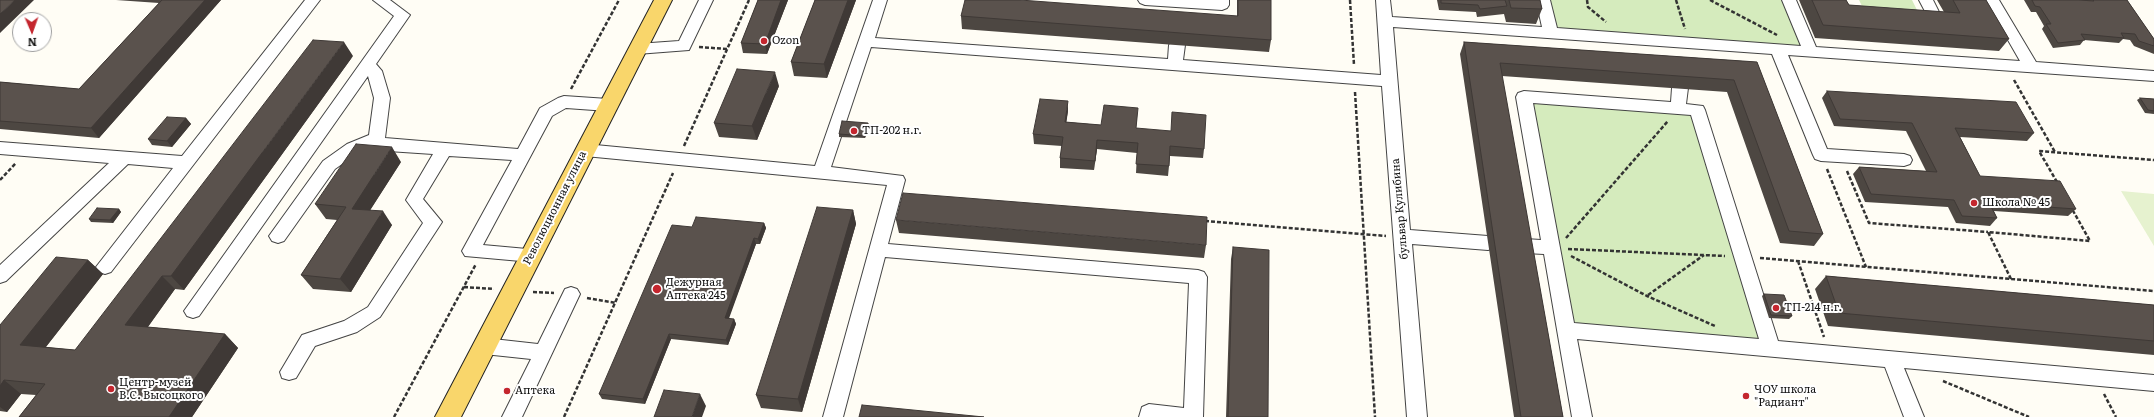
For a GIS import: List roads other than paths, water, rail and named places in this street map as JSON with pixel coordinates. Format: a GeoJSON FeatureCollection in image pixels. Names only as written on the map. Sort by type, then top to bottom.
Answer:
{"type":"FeatureCollection","features":[{"type":"Feature","properties":{"kind":"main road","name":"Революционная улица"},"geometry":{"type":"LineString","coordinates":[[448,417],[663,0]]}},
{"type":"Feature","properties":{"kind":"street"},"geometry":{"type":"LineString","coordinates":[[105,267],[313,0]]}},
{"type":"Feature","properties":{"kind":"street"},"geometry":{"type":"LineString","coordinates":[[193,311],[403,15],[380,0]]}},
{"type":"Feature","properties":{"kind":"street"},"geometry":{"type":"LineString","coordinates":[[637,49],[684,46],[706,0]]}},
{"type":"Feature","properties":{"kind":"street"},"geometry":{"type":"LineString","coordinates":[[821,173],[880,0]]}},
{"type":"Feature","properties":{"kind":"street"},"geometry":{"type":"LineString","coordinates":[[1145,0],[1179,10],[1222,5],[1222,0]]}},
{"type":"Feature","properties":{"kind":"street","name":"бульвар Кулибина"},"geometry":{"type":"LineString","coordinates":[[1383,0],[1417,417]]}},
{"type":"Feature","properties":{"kind":"street"},"geometry":{"type":"LineString","coordinates":[[1543,0],[1551,33]]}},
{"type":"Feature","properties":{"kind":"street"},"geometry":{"type":"LineString","coordinates":[[1789,0],[1811,52]]}},
{"type":"Feature","properties":{"kind":"street"},"geometry":{"type":"LineString","coordinates":[[1920,15],[1934,16],[1926,0]]}},
{"type":"Feature","properties":{"kind":"street"},"geometry":{"type":"LineString","coordinates":[[1992,0],[2032,68]]}},
{"type":"Feature","properties":{"kind":"street"},"geometry":{"type":"LineString","coordinates":[[1384,21],[1690,43],[1779,43],[1811,52],[2154,76]]}},
{"type":"Feature","properties":{"kind":"street"},"geometry":{"type":"LineString","coordinates":[[1657,41],[1667,58]]}},
{"type":"Feature","properties":{"kind":"street"},"geometry":{"type":"LineString","coordinates":[[866,42],[1389,81]]}},
{"type":"Feature","properties":{"kind":"street"},"geometry":{"type":"LineString","coordinates":[[1779,43],[1821,155],[1904,160]]}},
{"type":"Feature","properties":{"kind":"street"},"geometry":{"type":"LineString","coordinates":[[1175,64],[1177,45]]}},
{"type":"Feature","properties":{"kind":"street"},"geometry":{"type":"LineString","coordinates":[[1922,45],[1929,60]]}},
{"type":"Feature","properties":{"kind":"street"},"geometry":{"type":"LineString","coordinates":[[367,65],[374,71],[382,98],[376,141],[388,145],[523,154]]}},
{"type":"Feature","properties":{"kind":"street"},"geometry":{"type":"LineString","coordinates":[[1678,109],[1680,88]]}},
{"type":"Feature","properties":{"kind":"street"},"geometry":{"type":"LineString","coordinates":[[1582,417],[1554,249],[1524,97],[1697,110],[1771,349]]}},
{"type":"Feature","properties":{"kind":"street"},"geometry":{"type":"LineString","coordinates":[[532,254],[471,251],[546,112],[564,102],[608,105]]}},
{"type":"Feature","properties":{"kind":"street"},"geometry":{"type":"LineString","coordinates":[[278,236],[329,165],[353,148],[377,138]]}},
{"type":"Feature","properties":{"kind":"street"},"geometry":{"type":"LineString","coordinates":[[0,148],[187,163]]}},
{"type":"Feature","properties":{"kind":"street"},"geometry":{"type":"LineString","coordinates":[[289,372],[309,340],[350,326],[374,312],[433,222],[414,200],[445,149]]}},
{"type":"Feature","properties":{"kind":"street"},"geometry":{"type":"LineString","coordinates":[[585,150],[898,180],[833,417]]}},
{"type":"Feature","properties":{"kind":"street"},"geometry":{"type":"LineString","coordinates":[[0,276],[124,158]]}},
{"type":"Feature","properties":{"kind":"street"},"geometry":{"type":"LineString","coordinates":[[1402,236],[1488,243]]}},
{"type":"Feature","properties":{"kind":"street"},"geometry":{"type":"LineString","coordinates":[[1525,246],[1554,249]]}},
{"type":"Feature","properties":{"kind":"street"},"geometry":{"type":"LineString","coordinates":[[878,250],[1198,277],[1193,417]]}},
{"type":"Feature","properties":{"kind":"street"},"geometry":{"type":"LineString","coordinates":[[512,417],[571,294]]}},
{"type":"Feature","properties":{"kind":"street"},"geometry":{"type":"LineString","coordinates":[[1567,330],[2154,384]]}},
{"type":"Feature","properties":{"kind":"street"},"geometry":{"type":"LineString","coordinates":[[484,346],[544,352]]}},
{"type":"Feature","properties":{"kind":"street"},"geometry":{"type":"LineString","coordinates":[[1891,360],[1914,417]]}},
{"type":"Feature","properties":{"kind":"street"},"geometry":{"type":"LineString","coordinates":[[1149,417],[1149,414],[1184,417]]}},
{"type":"Feature","properties":{"kind":"place","name":"Ozon"},"geometry":{"type":"Point","coordinates":[764,41]}},
{"type":"Feature","properties":{"kind":"place","name":"ТП-202 н.г."},"geometry":{"type":"Point","coordinates":[854,131]}},
{"type":"Feature","properties":{"kind":"place","name":"Школа № 45"},"geometry":{"type":"Point","coordinates":[1974,203]}},
{"type":"Feature","properties":{"kind":"place","name":"Дежурная Аптека 245"},"geometry":{"type":"Point","coordinates":[657,289]}},
{"type":"Feature","properties":{"kind":"place","name":"ТП-214 н.г."},"geometry":{"type":"Point","coordinates":[1776,308]}},
{"type":"Feature","properties":{"kind":"place","name":"Центр-музей В.С. Высоцкого"},"geometry":{"type":"Point","coordinates":[111,389]}},
{"type":"Feature","properties":{"kind":"place","name":"Аптека"},"geometry":{"type":"Point","coordinates":[507,391]}},
{"type":"Feature","properties":{"kind":"place","name":"ЧОУ школа \"Радиант\""},"geometry":{"type":"Point","coordinates":[1746,396]}}]}
